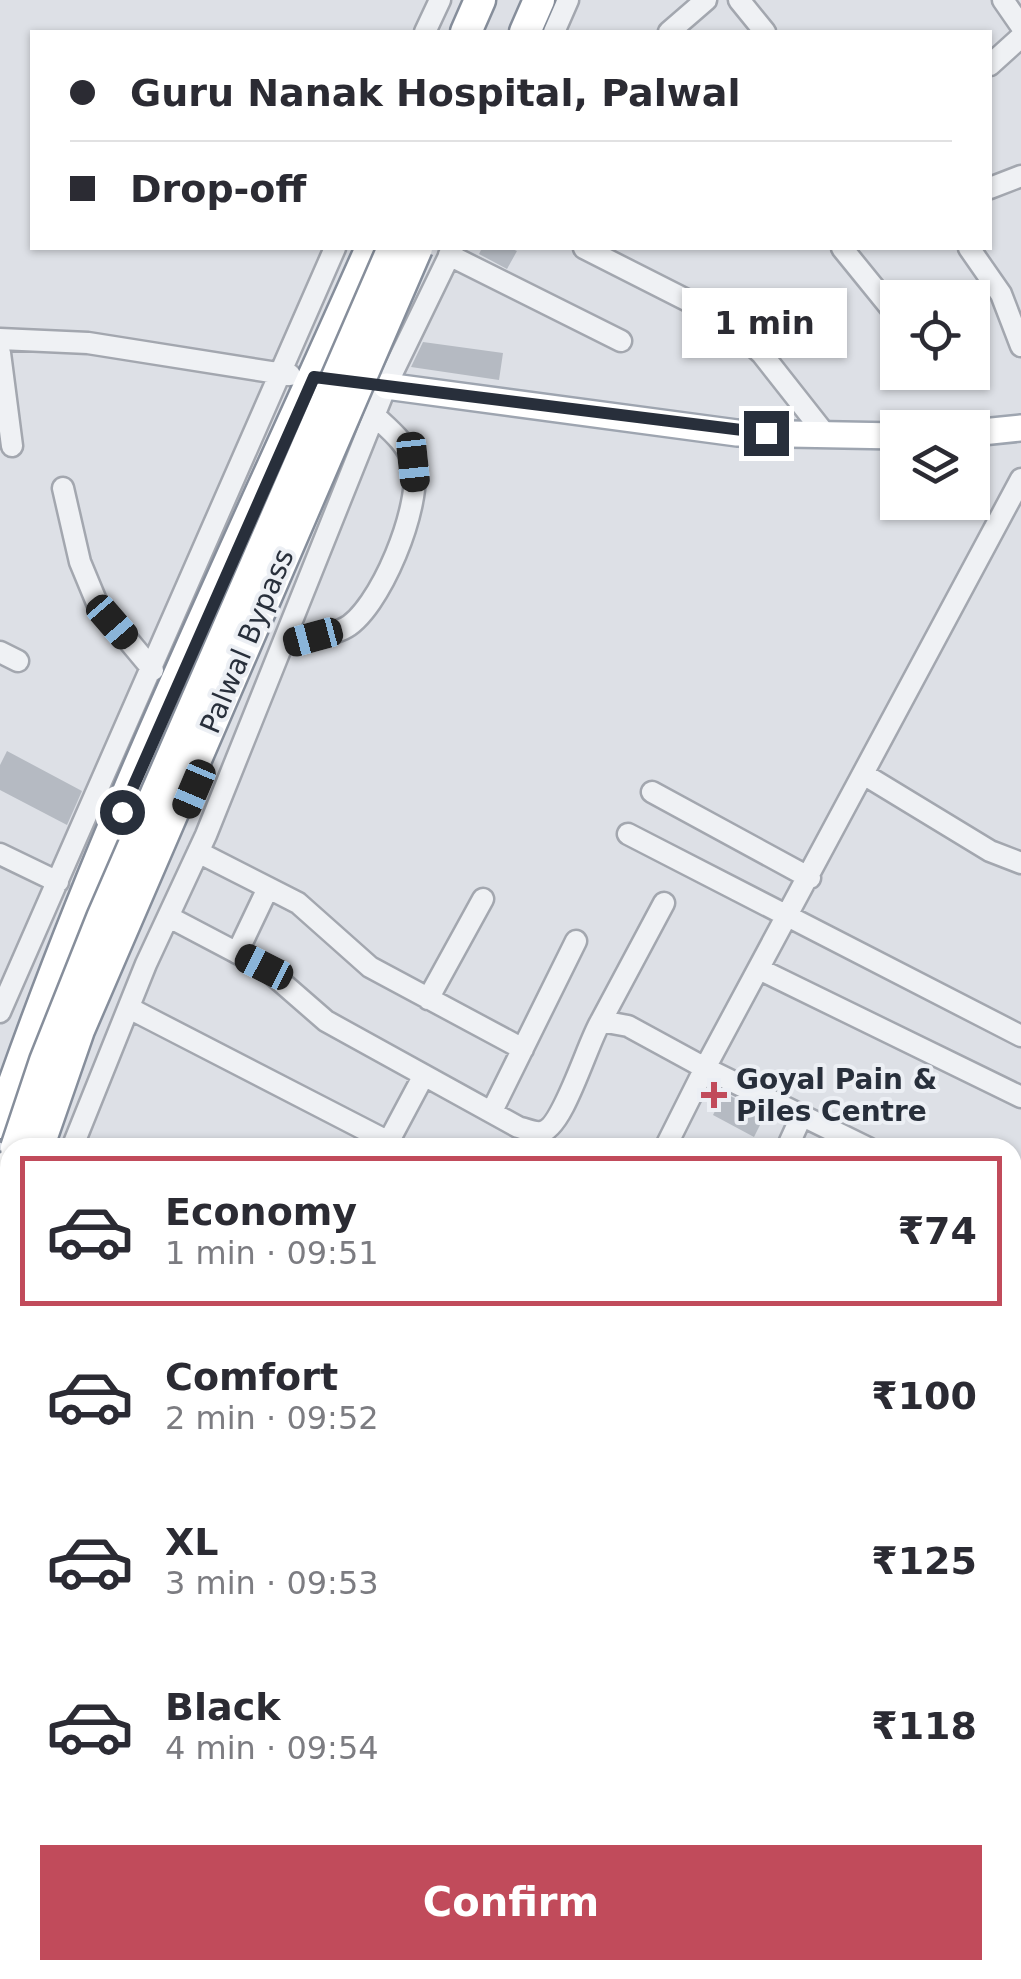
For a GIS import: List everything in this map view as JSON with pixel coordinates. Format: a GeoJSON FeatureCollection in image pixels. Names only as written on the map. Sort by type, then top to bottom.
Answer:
{"type":"FeatureCollection","features":[{"type":"Feature","properties":{"kind":"highway"},"geometry":{"type":"LineString","coordinates":[[467,30],[480,0]]}},
{"type":"Feature","properties":{"kind":"highway"},"geometry":{"type":"LineString","coordinates":[[486,30],[499,0]]}},
{"type":"Feature","properties":{"kind":"highway"},"geometry":{"type":"LineString","coordinates":[[512,30],[525,0]]}},
{"type":"Feature","properties":{"kind":"highway"},"geometry":{"type":"LineString","coordinates":[[525,30],[539,0]]}},
{"type":"Feature","properties":{"kind":"highway"},"geometry":{"type":"LineString","coordinates":[[0,1123],[47,990],[152,740],[370,250]]}},
{"type":"Feature","properties":{"kind":"highway","name":"Palwal Bypass"},"geometry":{"type":"LineString","coordinates":[[19,1138],[45,1061],[102,918],[392,250]]}},
{"type":"Feature","properties":{"kind":"highway","name":"Palwal Bypass"},"geometry":{"type":"LineString","coordinates":[[41,1138],[78,1030],[372,384],[416,250]]}},
{"type":"Feature","properties":{"kind":"highway"},"geometry":{"type":"LineString","coordinates":[[55,1138],[93,1028],[372,384],[444,250]]}},
{"type":"Feature","properties":{"kind":"main road"},"geometry":{"type":"LineString","coordinates":[[372,384],[737,433],[880,436]]}},
{"type":"Feature","properties":{"kind":"main road"},"geometry":{"type":"LineString","coordinates":[[990,431],[1021,428]]}},
{"type":"Feature","properties":{"kind":"street"},"geometry":{"type":"LineString","coordinates":[[426,30],[440,0]]}},
{"type":"Feature","properties":{"kind":"street"},"geometry":{"type":"LineString","coordinates":[[555,30],[568,0]]}},
{"type":"Feature","properties":{"kind":"street"},"geometry":{"type":"LineString","coordinates":[[693,24],[706,0]]}},
{"type":"Feature","properties":{"kind":"street"},"geometry":{"type":"LineString","coordinates":[[739,0],[763,30]]}},
{"type":"Feature","properties":{"kind":"street"},"geometry":{"type":"LineString","coordinates":[[1003,0],[1021,26]]}},
{"type":"Feature","properties":{"kind":"street"},"geometry":{"type":"LineString","coordinates":[[992,63],[1021,38]]}},
{"type":"Feature","properties":{"kind":"street"},"geometry":{"type":"LineString","coordinates":[[992,187],[1021,176]]}},
{"type":"Feature","properties":{"kind":"street"},"geometry":{"type":"LineString","coordinates":[[0,1012],[334,250]]}},
{"type":"Feature","properties":{"kind":"street"},"geometry":{"type":"LineString","coordinates":[[444,250],[620,341]]}},
{"type":"Feature","properties":{"kind":"street"},"geometry":{"type":"LineString","coordinates":[[588,250],[724,320],[762,354],[825,434]]}},
{"type":"Feature","properties":{"kind":"street"},"geometry":{"type":"LineString","coordinates":[[844,250],[880,295]]}},
{"type":"Feature","properties":{"kind":"street"},"geometry":{"type":"LineString","coordinates":[[970,250],[1001,294],[1021,346]]}},
{"type":"Feature","properties":{"kind":"street"},"geometry":{"type":"LineString","coordinates":[[0,339],[88,344],[372,384],[374,416],[198,852],[76,1138]]}},
{"type":"Feature","properties":{"kind":"street"},"geometry":{"type":"LineString","coordinates":[[0,353],[12,446]]}},
{"type":"Feature","properties":{"kind":"street"},"geometry":{"type":"LineString","coordinates":[[282,645],[344,629],[356,620],[367,609],[407,526],[416,490],[413,462],[400,440],[374,416]]}},
{"type":"Feature","properties":{"kind":"street"},"geometry":{"type":"LineString","coordinates":[[670,1138],[1021,479]]}},
{"type":"Feature","properties":{"kind":"street"},"geometry":{"type":"LineString","coordinates":[[63,488],[80,562],[97,603],[152,670]]}},
{"type":"Feature","properties":{"kind":"street"},"geometry":{"type":"LineString","coordinates":[[865,775],[990,851],[1021,863]]}},
{"type":"Feature","properties":{"kind":"street"},"geometry":{"type":"LineString","coordinates":[[652,792],[810,878]]}},
{"type":"Feature","properties":{"kind":"street"},"geometry":{"type":"LineString","coordinates":[[628,834],[1021,1036]]}},
{"type":"Feature","properties":{"kind":"street"},"geometry":{"type":"LineString","coordinates":[[198,852],[316,916],[370,967],[522,1049]]}},
{"type":"Feature","properties":{"kind":"street"},"geometry":{"type":"LineString","coordinates":[[0,854],[58,882]]}},
{"type":"Feature","properties":{"kind":"street"},"geometry":{"type":"LineString","coordinates":[[237,953],[268,888]]}},
{"type":"Feature","properties":{"kind":"street"},"geometry":{"type":"LineString","coordinates":[[428,999],[483,899]]}},
{"type":"Feature","properties":{"kind":"street"},"geometry":{"type":"LineString","coordinates":[[168,917],[264,967],[326,1020],[518,1126],[539,1133],[548,1130],[664,903]]}},
{"type":"Feature","properties":{"kind":"street"},"geometry":{"type":"LineString","coordinates":[[492,1111],[576,941]]}},
{"type":"Feature","properties":{"kind":"street"},"geometry":{"type":"LineString","coordinates":[[758,970],[1021,1097]]}},
{"type":"Feature","properties":{"kind":"street"},"geometry":{"type":"LineString","coordinates":[[129,1008],[381,1138]]}},
{"type":"Feature","properties":{"kind":"street"},"geometry":{"type":"LineString","coordinates":[[601,1021],[628,1026],[849,1138]]}},
{"type":"Feature","properties":{"kind":"street"},"geometry":{"type":"LineString","coordinates":[[385,1138],[392,1135],[424,1075]]}},
{"type":"Feature","properties":{"kind":"street"},"geometry":{"type":"LineString","coordinates":[[791,1138],[802,1114]]}},
{"type":"Feature","properties":{"kind":"building"},"geometry":{"type":"Polygon","coordinates":[[[481,250],[517,251],[507,269],[479,254],[481,250]]]}},
{"type":"Feature","properties":{"kind":"building"},"geometry":{"type":"Polygon","coordinates":[[[423,342],[503,353],[499,380],[411,367],[423,342]]]}},
{"type":"Feature","properties":{"kind":"building"},"geometry":{"type":"Polygon","coordinates":[[[7,751],[82,791],[67,825],[0,790],[0,765],[7,751]]]}},
{"type":"Feature","properties":{"kind":"building"},"geometry":{"type":"Polygon","coordinates":[[[724,1093],[766,1113],[754,1137],[713,1115],[724,1093]]]}},
{"type":"Feature","properties":{"kind":"place","name":"Goyal Pain & Piles Centre"},"geometry":{"type":"Point","coordinates":[714,1095]}},
{"type":"Feature","properties":{"kind":"route"},"geometry":{"type":"LineString","coordinates":[[122,812],[314,377],[737,433],[766,433]]}}]}
